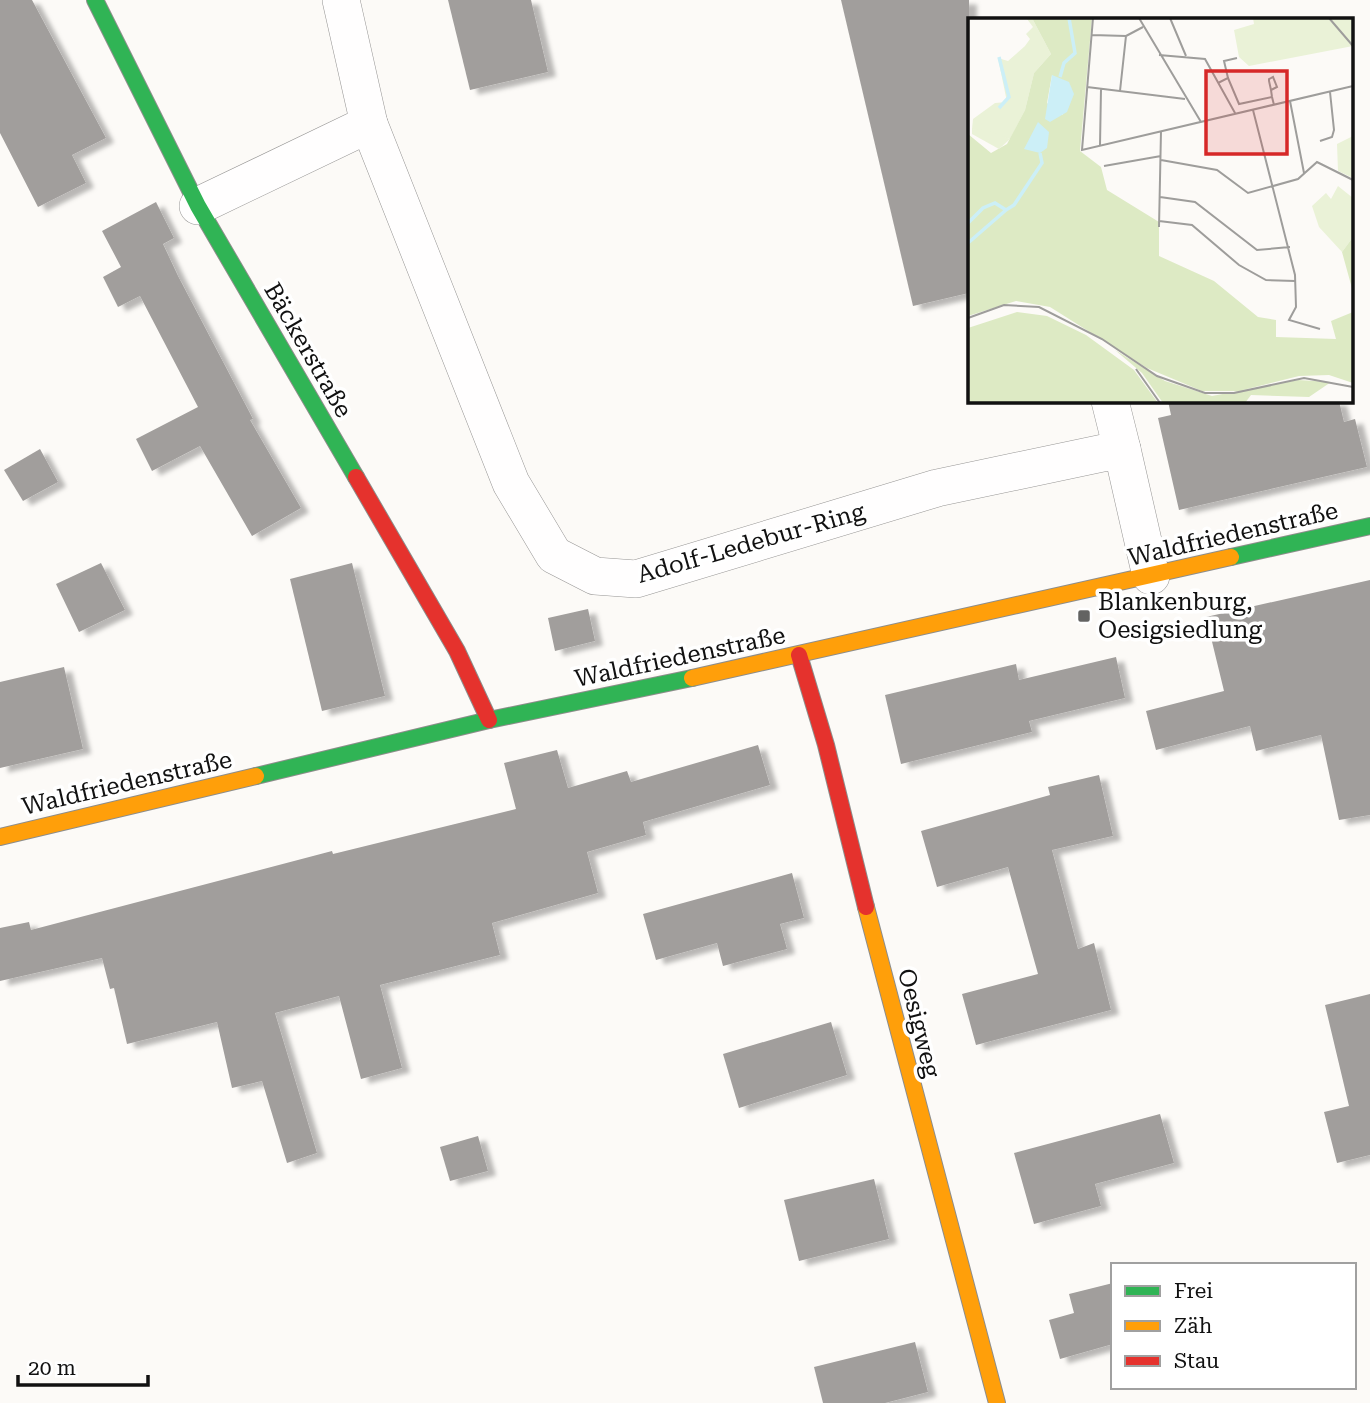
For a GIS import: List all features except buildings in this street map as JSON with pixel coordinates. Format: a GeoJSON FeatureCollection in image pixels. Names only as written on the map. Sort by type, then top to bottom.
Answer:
{"type":"FeatureCollection","features":[{"type":"Feature","properties":{"kind":"street","name":"Bäckerstraße"},"geometry":{"type":"LineString","coordinates":[[95,0],[198,206],[457,652],[489,720]]}},
{"type":"Feature","properties":{"kind":"street","name":"Adolf-Ledebur-Ring"},"geometry":{"type":"LineString","coordinates":[[341,0],[369,124],[511,483],[554,555],[595,576],[636,579],[937,488],[1122,449]]}},
{"type":"Feature","properties":{"kind":"street"},"geometry":{"type":"LineString","coordinates":[[198,206],[369,124]]}},
{"type":"Feature","properties":{"kind":"street"},"geometry":{"type":"LineString","coordinates":[[1110,402],[1151,576]]}},
{"type":"Feature","properties":{"kind":"street","name":"Waldfriedenstraße"},"geometry":{"type":"LineString","coordinates":[[0,836],[489,720],[799,655],[1370,526]]}},
{"type":"Feature","properties":{"kind":"street","name":"Oesigweg"},"geometry":{"type":"LineString","coordinates":[[799,655],[825,745],[900,1041],[997,1403]]}},
{"type":"Feature","properties":{"kind":"traffic: fast"},"geometry":{"type":"LineString","coordinates":[[95,0],[198,206],[356,477]]}},
{"type":"Feature","properties":{"kind":"traffic: fast"},"geometry":{"type":"LineString","coordinates":[[1231,557],[1370,526]]}},
{"type":"Feature","properties":{"kind":"traffic: fast"},"geometry":{"type":"LineString","coordinates":[[256,776],[489,720],[692,678]]}},
{"type":"Feature","properties":{"kind":"traffic: slow"},"geometry":{"type":"LineString","coordinates":[[692,678],[1231,557]]}},
{"type":"Feature","properties":{"kind":"traffic: slow"},"geometry":{"type":"LineString","coordinates":[[0,837],[256,776]]}},
{"type":"Feature","properties":{"kind":"traffic: slow"},"geometry":{"type":"LineString","coordinates":[[866,907],[997,1403]]}},
{"type":"Feature","properties":{"kind":"traffic: jam"},"geometry":{"type":"LineString","coordinates":[[356,477],[457,651],[489,720]]}},
{"type":"Feature","properties":{"kind":"traffic: jam"},"geometry":{"type":"LineString","coordinates":[[799,655],[826,745],[866,907]]}},
{"type":"Feature","properties":{"kind":"place","name":"Blankenburg, Oesigsiedlung"},"geometry":{"type":"Point","coordinates":[1084,616]}}]}
